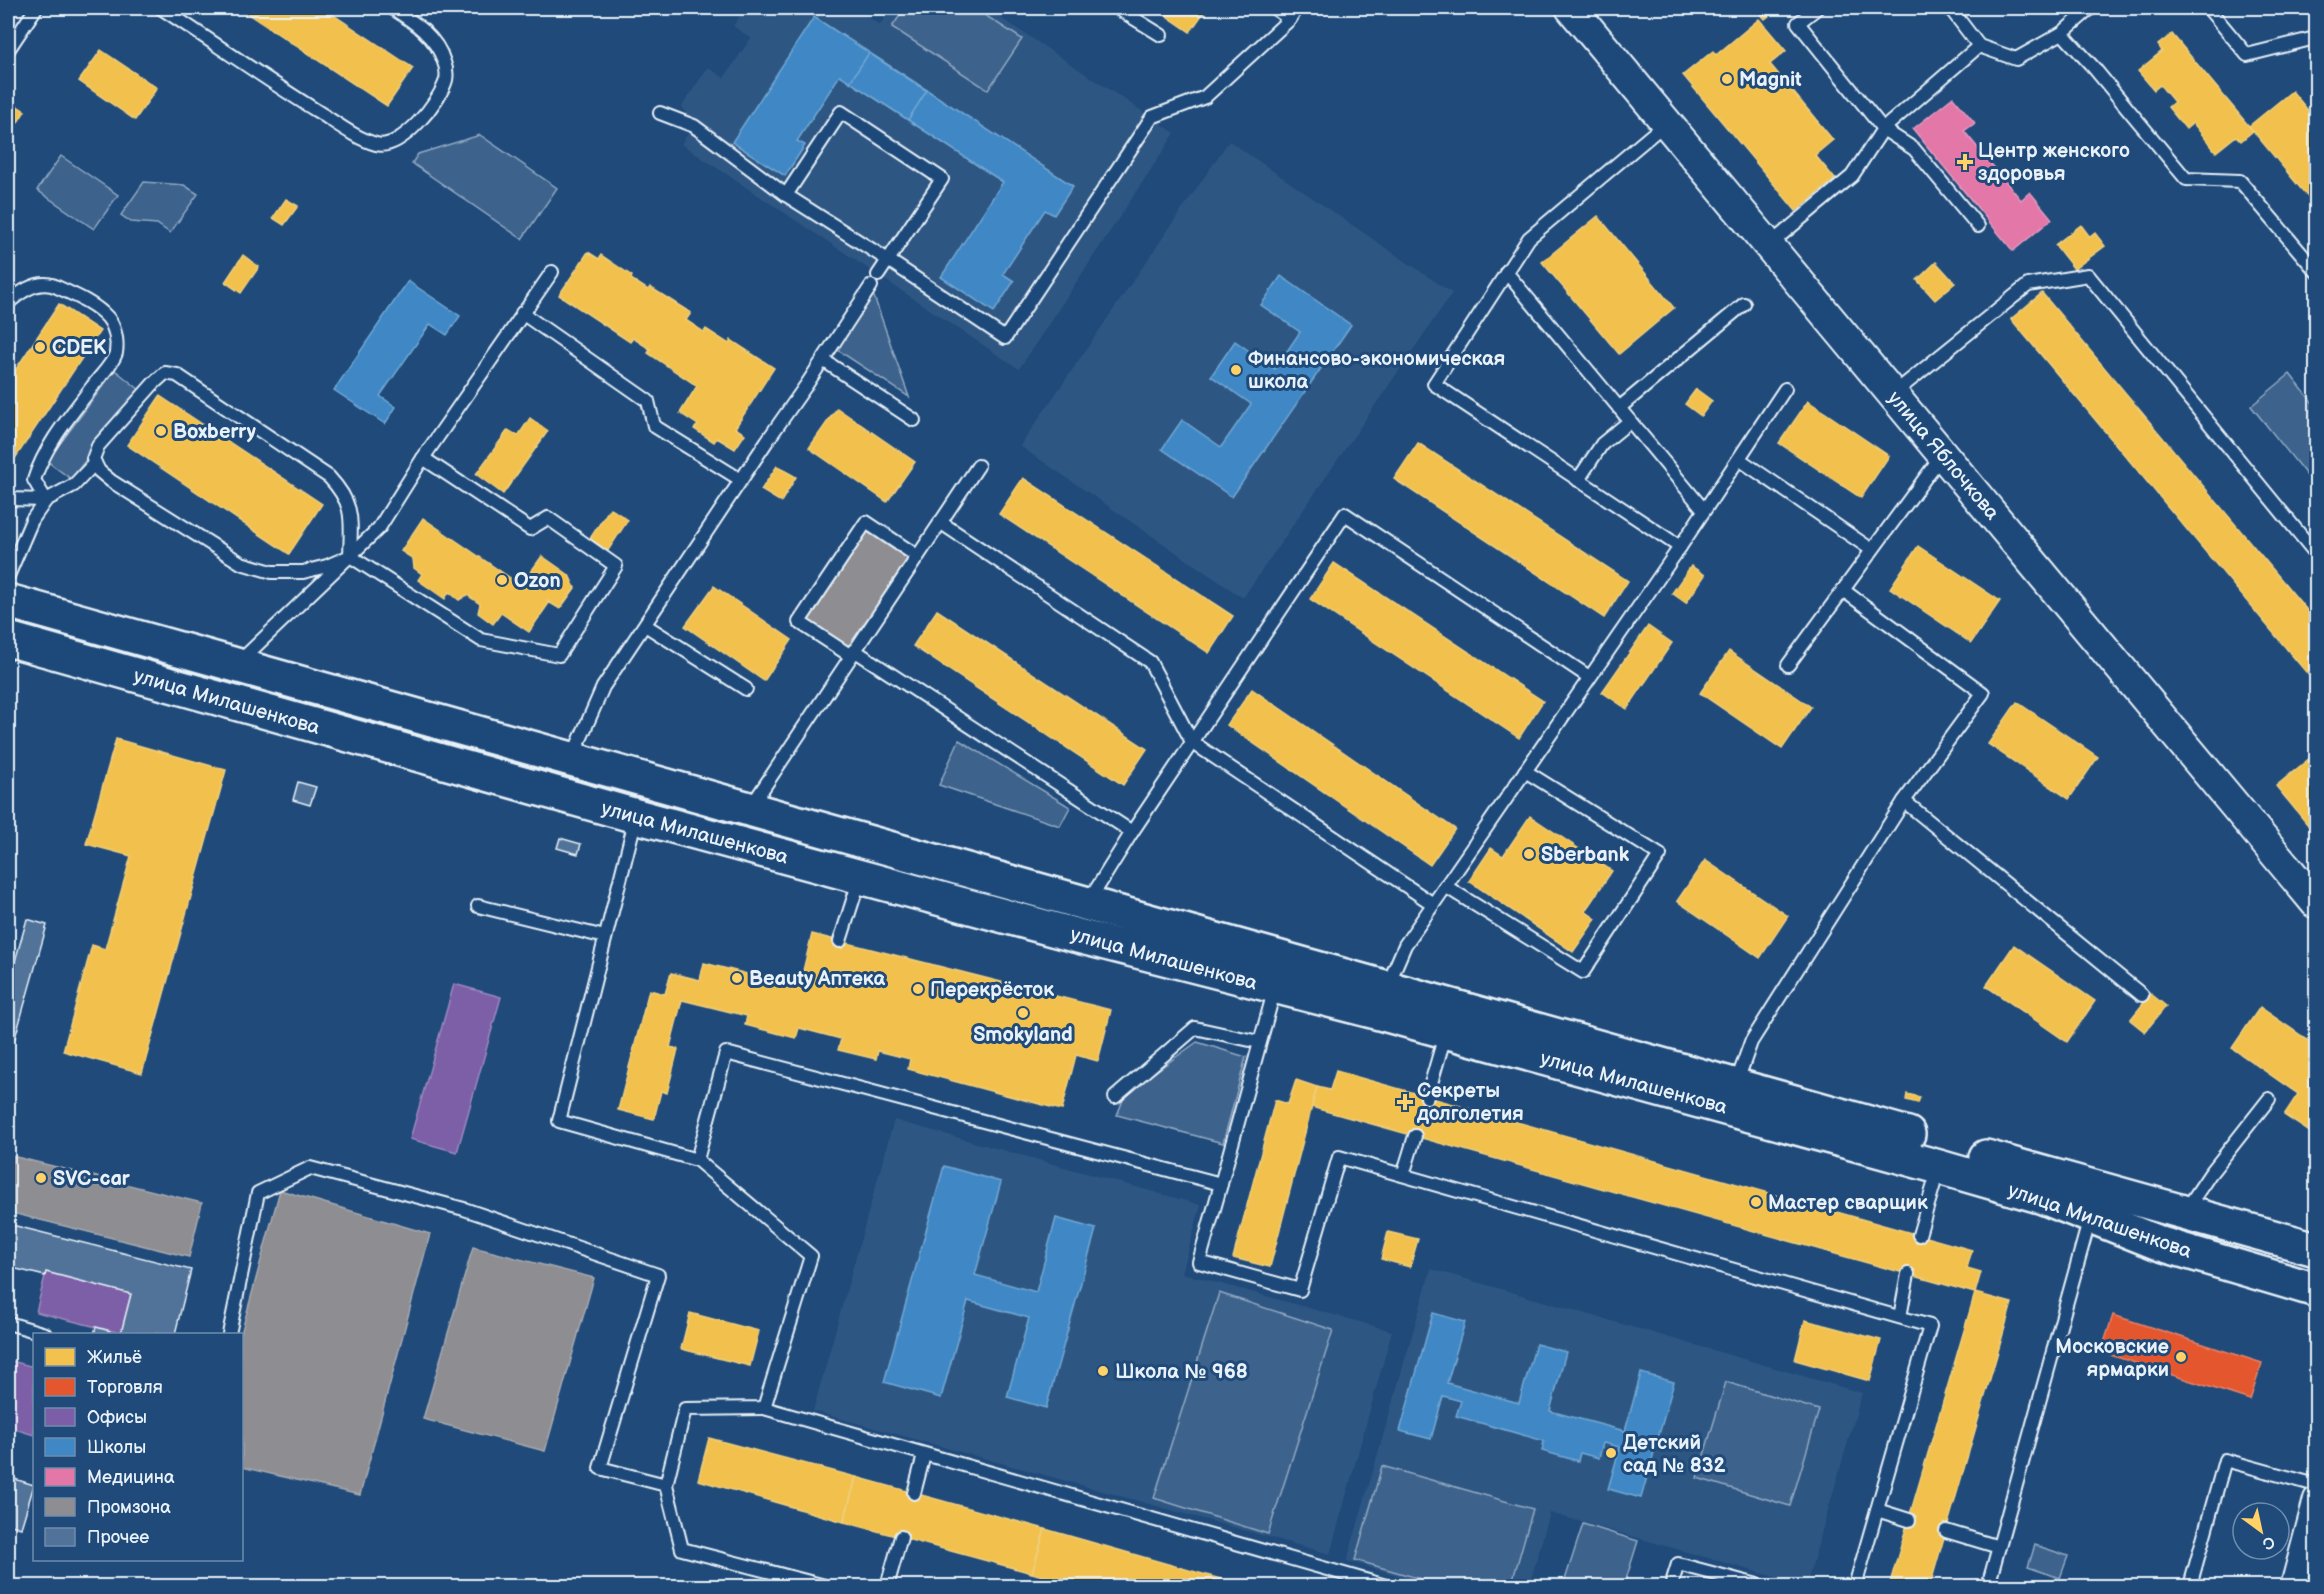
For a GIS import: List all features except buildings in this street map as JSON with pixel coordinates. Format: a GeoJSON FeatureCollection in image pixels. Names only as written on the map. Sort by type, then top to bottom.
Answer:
{"type":"FeatureCollection","features":[{"type":"Feature","properties":{"kind":"main road","name":"улица Милашенкова"},"geometry":{"type":"LineString","coordinates":[[8,601],[1736,1085],[2106,1206],[2161,1244],[2316,1290]]}},
{"type":"Feature","properties":{"kind":"main road","name":"улица Милашенкова"},"geometry":{"type":"LineString","coordinates":[[8,639],[636,816],[1684,1095],[2043,1197],[2183,1213],[2316,1250]]}},
{"type":"Feature","properties":{"kind":"street","name":"улица Яблочкова"},"geometry":{"type":"LineString","coordinates":[[1571,8],[2316,903]]}},
{"type":"Feature","properties":{"kind":"street"},"geometry":{"type":"LineString","coordinates":[[2293,1587],[2316,1499]]}},
{"type":"Feature","properties":{"kind":"lane"},"geometry":{"type":"LineString","coordinates":[[8,50],[36,8]]}},
{"type":"Feature","properties":{"kind":"lane"},"geometry":{"type":"LineString","coordinates":[[161,8],[359,137],[379,145],[396,140],[412,129],[438,98],[447,78],[445,63],[437,45],[416,23],[392,8]]}},
{"type":"Feature","properties":{"kind":"lane"},"geometry":{"type":"LineString","coordinates":[[1117,8],[1161,35]]}},
{"type":"Feature","properties":{"kind":"lane"},"geometry":{"type":"LineString","coordinates":[[1274,8],[1290,19]]}},
{"type":"Feature","properties":{"kind":"lane"},"geometry":{"type":"LineString","coordinates":[[660,113],[693,126],[786,195],[1005,338],[1152,117],[1204,97],[1290,19],[1297,8]]}},
{"type":"Feature","properties":{"kind":"lane"},"geometry":{"type":"LineString","coordinates":[[1817,8],[1798,23],[1883,129],[1914,149],[1978,226]]}},
{"type":"Feature","properties":{"kind":"lane"},"geometry":{"type":"LineString","coordinates":[[1950,8],[1979,46],[2016,59],[2062,33],[2091,8]]}},
{"type":"Feature","properties":{"kind":"lane"},"geometry":{"type":"LineString","coordinates":[[2208,8],[2247,55],[2315,38],[2316,40]]}},
{"type":"Feature","properties":{"kind":"lane"},"geometry":{"type":"LineString","coordinates":[[2062,33],[2186,179],[2240,181],[2316,272]]}},
{"type":"Feature","properties":{"kind":"lane"},"geometry":{"type":"LineString","coordinates":[[1769,245],[1852,176],[1883,129],[1979,46]]}},
{"type":"Feature","properties":{"kind":"lane"},"geometry":{"type":"LineString","coordinates":[[571,759],[603,687],[942,179],[841,112],[786,195]]}},
{"type":"Feature","properties":{"kind":"lane"},"geometry":{"type":"LineString","coordinates":[[1667,122],[1529,238],[1434,384],[1680,547]]}},
{"type":"Feature","properties":{"kind":"lane"},"geometry":{"type":"LineString","coordinates":[[236,665],[379,528],[423,458],[552,272]]}},
{"type":"Feature","properties":{"kind":"lane"},"geometry":{"type":"LineString","coordinates":[[1506,273],[1704,510]]}},
{"type":"Feature","properties":{"kind":"lane"},"geometry":{"type":"LineString","coordinates":[[1893,394],[2028,285],[2088,275],[2316,554]]}},
{"type":"Feature","properties":{"kind":"lane"},"geometry":{"type":"LineString","coordinates":[[8,303],[21,291],[39,285],[52,285],[88,302],[108,318],[116,334],[116,354],[65,422],[40,461],[34,480],[46,500]]}},
{"type":"Feature","properties":{"kind":"lane"},"geometry":{"type":"LineString","coordinates":[[1619,408],[1744,304]]}},
{"type":"Feature","properties":{"kind":"lane"},"geometry":{"type":"LineString","coordinates":[[522,313],[648,401],[654,426],[741,480]]}},
{"type":"Feature","properties":{"kind":"lane"},"geometry":{"type":"LineString","coordinates":[[823,360],[914,420]]}},
{"type":"Feature","properties":{"kind":"lane"},"geometry":{"type":"LineString","coordinates":[[165,373],[177,375],[329,477],[343,492],[350,509],[350,556],[327,566],[303,572],[272,572],[241,563],[111,481],[99,471],[93,459],[98,446],[165,373]]}},
{"type":"Feature","properties":{"kind":"lane"},"geometry":{"type":"LineString","coordinates":[[1387,988],[1405,945],[1680,547],[1785,389]]}},
{"type":"Feature","properties":{"kind":"lane"},"geometry":{"type":"LineString","coordinates":[[1578,480],[1602,444],[1630,421]]}},
{"type":"Feature","properties":{"kind":"lane"},"geometry":{"type":"LineString","coordinates":[[1788,665],[1942,454]]}},
{"type":"Feature","properties":{"kind":"lane"},"geometry":{"type":"LineString","coordinates":[[350,556],[481,640],[560,656],[616,566],[548,518],[530,529],[423,458]]}},
{"type":"Feature","properties":{"kind":"lane"},"geometry":{"type":"LineString","coordinates":[[1738,459],[1872,550]]}},
{"type":"Feature","properties":{"kind":"lane"},"geometry":{"type":"LineString","coordinates":[[8,576],[32,520],[46,500],[74,485],[95,463]]}},
{"type":"Feature","properties":{"kind":"lane"},"geometry":{"type":"LineString","coordinates":[[749,809],[978,466]]}},
{"type":"Feature","properties":{"kind":"lane"},"geometry":{"type":"LineString","coordinates":[[8,499],[46,500]]}},
{"type":"Feature","properties":{"kind":"lane"},"geometry":{"type":"LineString","coordinates":[[1087,904],[1132,832],[1345,514],[1589,677]]}},
{"type":"Feature","properties":{"kind":"lane"},"geometry":{"type":"LineString","coordinates":[[917,556],[866,522],[799,622],[853,653],[1132,832]]}},
{"type":"Feature","properties":{"kind":"lane"},"geometry":{"type":"LineString","coordinates":[[940,522],[1150,662],[1192,742],[1433,904]]}},
{"type":"Feature","properties":{"kind":"lane"},"geometry":{"type":"LineString","coordinates":[[1736,1085],[1751,1042],[1904,801],[1983,693],[1843,590]]}},
{"type":"Feature","properties":{"kind":"lane"},"geometry":{"type":"LineString","coordinates":[[645,625],[746,689]]}},
{"type":"Feature","properties":{"kind":"lane"},"geometry":{"type":"LineString","coordinates":[[1445,886],[1583,972],[1660,855],[1525,771]]}},
{"type":"Feature","properties":{"kind":"lane"},"geometry":{"type":"LineString","coordinates":[[1904,801],[2142,995]]}},
{"type":"Feature","properties":{"kind":"lane"},"geometry":{"type":"LineString","coordinates":[[636,816],[559,1120],[697,1160],[811,1256],[764,1408]]}},
{"type":"Feature","properties":{"kind":"lane"},"geometry":{"type":"LineString","coordinates":[[840,941],[860,876]]}},
{"type":"Feature","properties":{"kind":"lane"},"geometry":{"type":"LineString","coordinates":[[478,906],[605,937]]}},
{"type":"Feature","properties":{"kind":"lane"},"geometry":{"type":"LineString","coordinates":[[1275,987],[1198,1262],[1300,1290],[1339,1157],[1930,1326],[1855,1587]]}},
{"type":"Feature","properties":{"kind":"lane"},"geometry":{"type":"LineString","coordinates":[[1114,1096],[1196,1028],[1260,1042]]}},
{"type":"Feature","properties":{"kind":"lane"},"geometry":{"type":"LineString","coordinates":[[1427,1096],[1446,1032]]}},
{"type":"Feature","properties":{"kind":"lane"},"geometry":{"type":"LineString","coordinates":[[697,1160],[726,1053],[1221,1184]]}},
{"type":"Feature","properties":{"kind":"lane"},"geometry":{"type":"LineString","coordinates":[[2183,1213],[2210,1174],[2269,1099]]}},
{"type":"Feature","properties":{"kind":"lane"},"geometry":{"type":"LineString","coordinates":[[1403,1175],[1415,1136]]}},
{"type":"Feature","properties":{"kind":"lane"},"geometry":{"type":"LineString","coordinates":[[1919,1235],[1939,1167]]}},
{"type":"Feature","properties":{"kind":"lane"},"geometry":{"type":"LineString","coordinates":[[229,1333],[258,1193],[310,1168],[464,1209],[658,1275],[600,1468],[666,1485]]}},
{"type":"Feature","properties":{"kind":"lane"},"geometry":{"type":"LineString","coordinates":[[1988,1587],[2106,1206]]}},
{"type":"Feature","properties":{"kind":"lane"},"geometry":{"type":"LineString","coordinates":[[1900,1317],[1908,1274]]}},
{"type":"Feature","properties":{"kind":"lane"},"geometry":{"type":"LineString","coordinates":[[8,1323],[39,1333]]}},
{"type":"Feature","properties":{"kind":"lane"},"geometry":{"type":"LineString","coordinates":[[825,1587],[682,1549],[666,1485],[685,1409],[764,1408],[1386,1587]]}},
{"type":"Feature","properties":{"kind":"lane"},"geometry":{"type":"LineString","coordinates":[[914,1493],[924,1455]]}},
{"type":"Feature","properties":{"kind":"lane"},"geometry":{"type":"LineString","coordinates":[[2190,1587],[2225,1460],[2316,1485]]}},
{"type":"Feature","properties":{"kind":"lane"},"geometry":{"type":"LineString","coordinates":[[1877,1510],[1909,1520]]}},
{"type":"Feature","properties":{"kind":"lane"},"geometry":{"type":"LineString","coordinates":[[1946,1531],[1999,1547]]}},
{"type":"Feature","properties":{"kind":"lane"},"geometry":{"type":"LineString","coordinates":[[887,1587],[901,1537]]}},
{"type":"Feature","properties":{"kind":"lane"},"geometry":{"type":"LineString","coordinates":[[1671,1587],[1677,1564],[1761,1587]]}},
{"type":"Feature","properties":{"kind":"shaded area"},"geometry":{"type":"Polygon","coordinates":[[[745,8],[854,8],[880,25],[891,8],[986,8],[1175,133],[1019,369],[681,144],[693,126],[682,106],[708,67],[724,78],[751,38],[733,26],[745,8]]]}},
{"type":"Feature","properties":{"kind":"shaded area"},"geometry":{"type":"Polygon","coordinates":[[[905,8],[974,8],[1022,39],[988,90],[892,27],[905,8]]]}},
{"type":"Feature","properties":{"kind":"shaded area"},"geometry":{"type":"Polygon","coordinates":[[[480,135],[557,188],[522,239],[412,163],[418,154],[480,135]]]}},
{"type":"Feature","properties":{"kind":"shaded area","name":"Финансово-экономическая школа"},"geometry":{"type":"Polygon","coordinates":[[[1229,141],[1452,293],[1243,598],[1020,446],[1229,141]]]}},
{"type":"Feature","properties":{"kind":"shaded area"},"geometry":{"type":"Polygon","coordinates":[[[61,156],[118,195],[94,229],[37,190],[61,156]]]}},
{"type":"Feature","properties":{"kind":"shaded area"},"geometry":{"type":"Polygon","coordinates":[[[144,182],[184,185],[198,194],[170,233],[157,224],[131,222],[121,215],[144,182]]]}},
{"type":"Feature","properties":{"kind":"shaded area"},"geometry":{"type":"Polygon","coordinates":[[[871,288],[909,397],[833,347],[871,288]]]}},
{"type":"Feature","properties":{"kind":"shaded area"},"geometry":{"type":"Polygon","coordinates":[[[115,370],[140,390],[71,479],[47,461],[115,370]]]}},
{"type":"Feature","properties":{"kind":"shaded area"},"geometry":{"type":"Polygon","coordinates":[[[2290,374],[2316,407],[2316,487],[2251,406],[2290,374]]]}},
{"type":"Feature","properties":{"kind":"shaded area"},"geometry":{"type":"Polygon","coordinates":[[[959,740],[1070,807],[1060,826],[939,785],[959,740]]]}},
{"type":"Feature","properties":{"kind":"shaded area"},"geometry":{"type":"Polygon","coordinates":[[[1197,1042],[1246,1057],[1223,1143],[1117,1115],[1126,1093],[1197,1042]]]}},
{"type":"Feature","properties":{"kind":"shaded area","name":"Школа № 968"},"geometry":{"type":"Polygon","coordinates":[[[894,1120],[1201,1205],[1182,1273],[1392,1331],[1330,1554],[813,1411],[894,1120]]]}},
{"type":"Feature","properties":{"kind":"shaded area","name":"Детский сад № 832"},"geometry":{"type":"Polygon","coordinates":[[[1431,1269],[1862,1393],[1806,1586],[1550,1513],[1529,1586],[1436,1586],[1347,1561],[1431,1269]]]}},
{"type":"Feature","properties":{"kind":"shaded area"},"geometry":{"type":"Polygon","coordinates":[[[1219,1293],[1333,1330],[1268,1534],[1154,1498],[1219,1293]]]}},
{"type":"Feature","properties":{"kind":"shaded area"},"geometry":{"type":"Polygon","coordinates":[[[1726,1382],[1819,1410],[1790,1506],[1697,1478],[1726,1382]]]}},
{"type":"Feature","properties":{"kind":"shaded area"},"geometry":{"type":"Polygon","coordinates":[[[1382,1466],[1533,1509],[1511,1586],[1445,1586],[1355,1560],[1382,1466]]]}},
{"type":"Feature","properties":{"kind":"shaded area"},"geometry":{"type":"Polygon","coordinates":[[[1583,1524],[1638,1541],[1624,1586],[1563,1586],[1583,1524]]]}},
{"type":"Feature","properties":{"kind":"shaded area"},"geometry":{"type":"Polygon","coordinates":[[[2035,1545],[2068,1556],[2060,1578],[2028,1567],[2035,1545]]]}},
{"type":"Feature","properties":{"kind":"place","name":"Magnit"},"geometry":{"type":"Point","coordinates":[1727,79]}},
{"type":"Feature","properties":{"kind":"place","name":"Центр женского здоровья"},"geometry":{"type":"Point","coordinates":[1965,162]}},
{"type":"Feature","properties":{"kind":"place","name":"CDEK"},"geometry":{"type":"Point","coordinates":[40,347]}},
{"type":"Feature","properties":{"kind":"place","name":"Финансово-экономическая школа"},"geometry":{"type":"Point","coordinates":[1236,370]}},
{"type":"Feature","properties":{"kind":"place","name":"Boxberry"},"geometry":{"type":"Point","coordinates":[161,431]}},
{"type":"Feature","properties":{"kind":"place","name":"Ozon"},"geometry":{"type":"Point","coordinates":[502,580]}},
{"type":"Feature","properties":{"kind":"place","name":"Sberbank"},"geometry":{"type":"Point","coordinates":[1529,854]}},
{"type":"Feature","properties":{"kind":"place","name":"Beauty Аптека"},"geometry":{"type":"Point","coordinates":[737,978]}},
{"type":"Feature","properties":{"kind":"place","name":"Перекрёсток"},"geometry":{"type":"Point","coordinates":[918,989]}},
{"type":"Feature","properties":{"kind":"place","name":"Smokyland"},"geometry":{"type":"Point","coordinates":[1023,1013]}},
{"type":"Feature","properties":{"kind":"place","name":"Секреты долголетия"},"geometry":{"type":"Point","coordinates":[1405,1102]}},
{"type":"Feature","properties":{"kind":"place","name":"SVC-car"},"geometry":{"type":"Point","coordinates":[41,1178]}},
{"type":"Feature","properties":{"kind":"place","name":"Мастер сварщик"},"geometry":{"type":"Point","coordinates":[1756,1202]}},
{"type":"Feature","properties":{"kind":"place","name":"Московские ярмарки"},"geometry":{"type":"Point","coordinates":[2181,1357]}},
{"type":"Feature","properties":{"kind":"place","name":"Школа № 968"},"geometry":{"type":"Point","coordinates":[1103,1371]}},
{"type":"Feature","properties":{"kind":"place","name":"Детский сад № 832"},"geometry":{"type":"Point","coordinates":[1611,1453]}}]}
